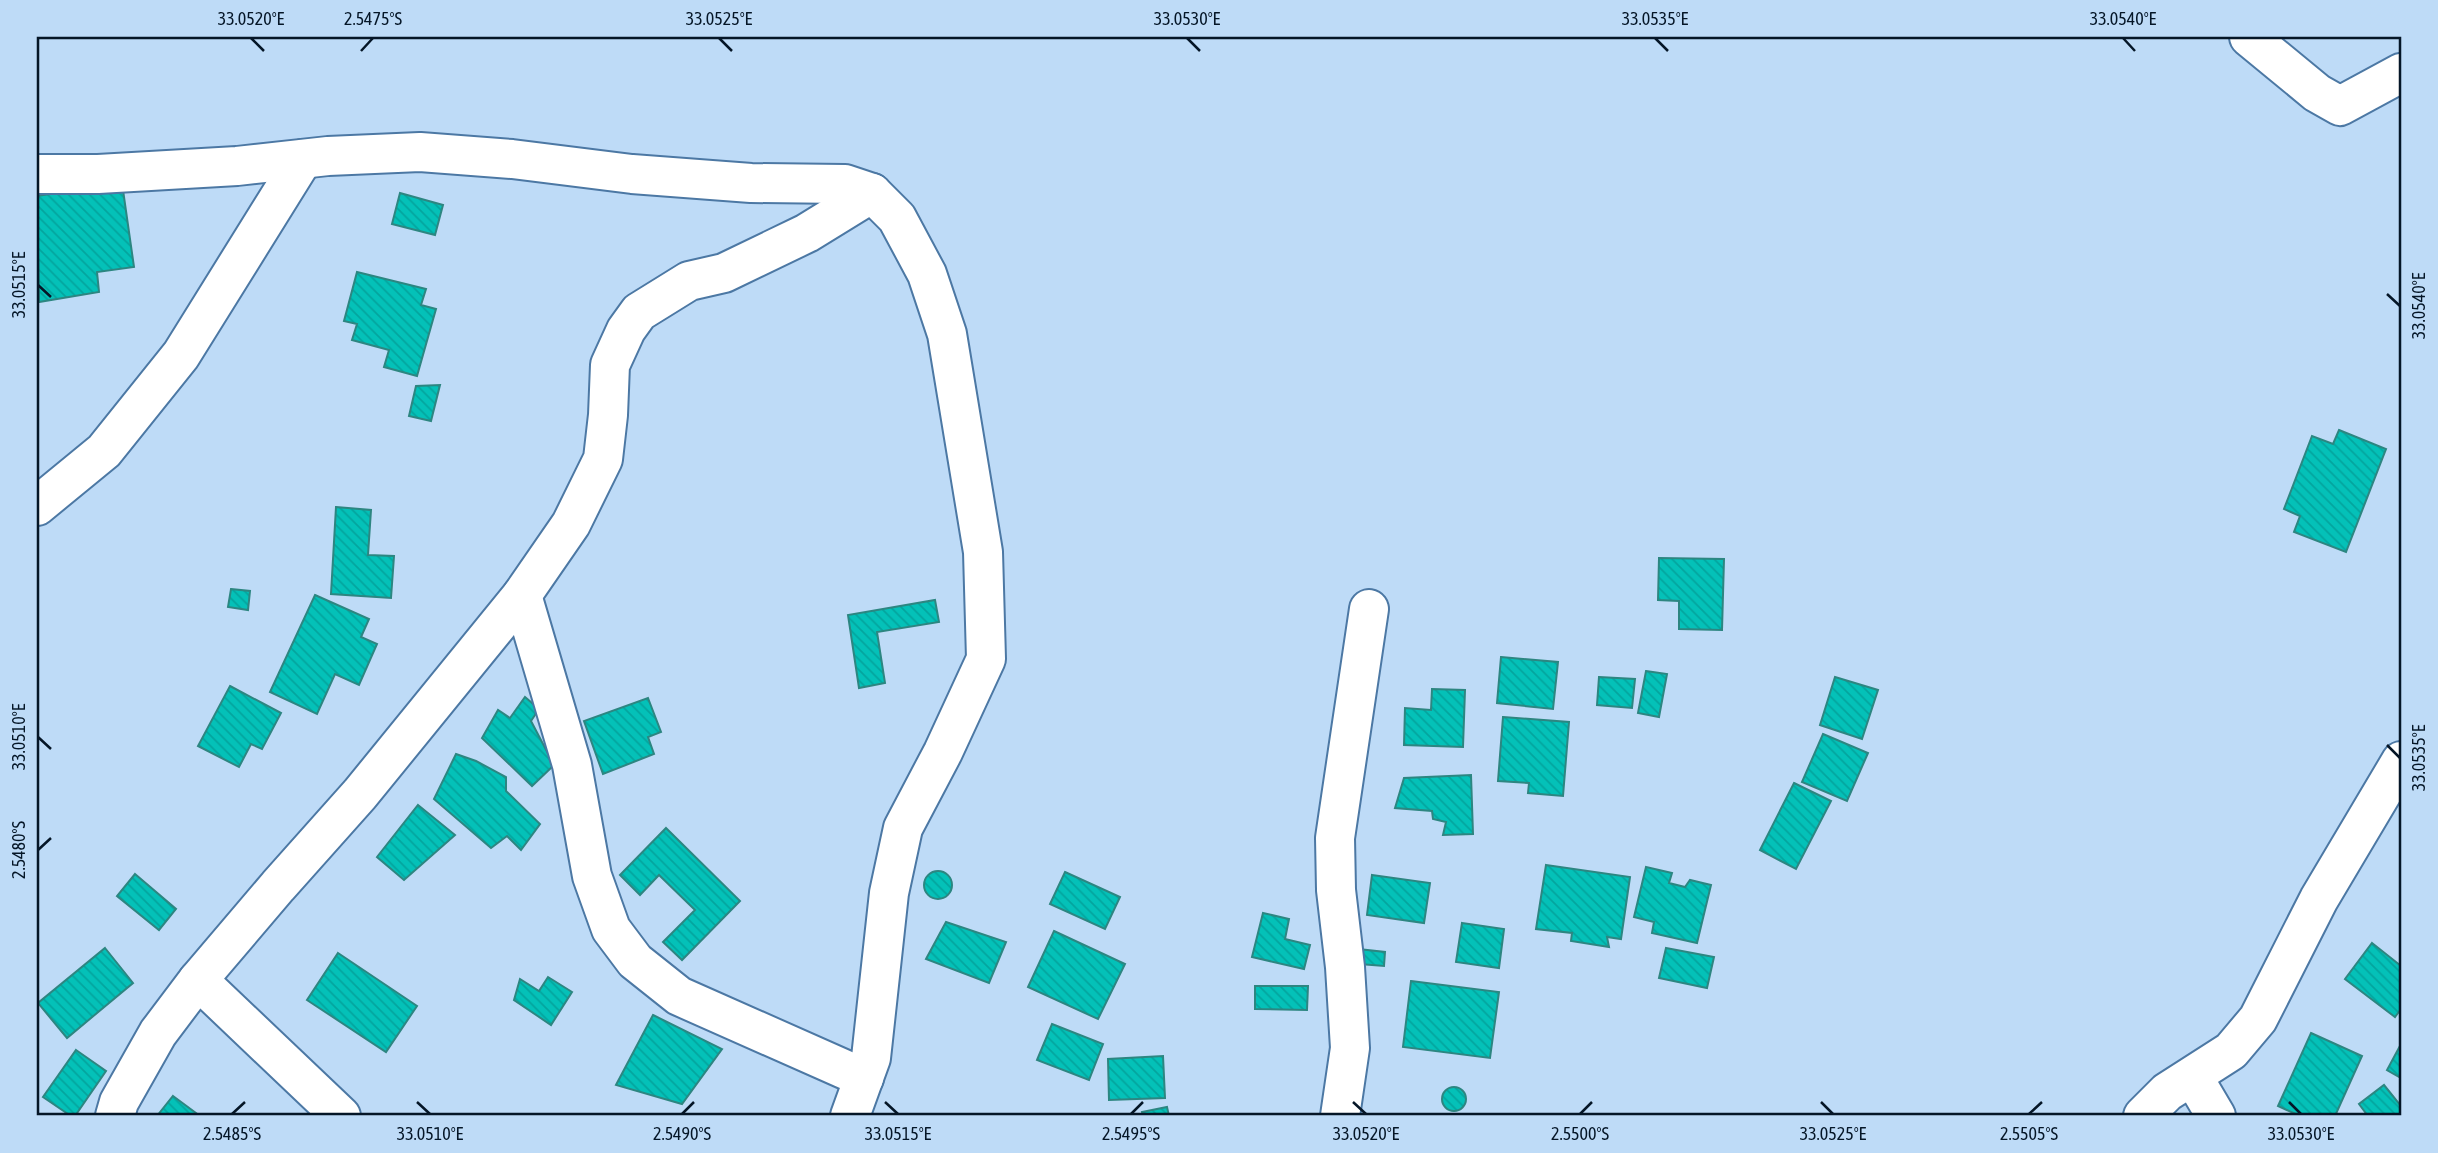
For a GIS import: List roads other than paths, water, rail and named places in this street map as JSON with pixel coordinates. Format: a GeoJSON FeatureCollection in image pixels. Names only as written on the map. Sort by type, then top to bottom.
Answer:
{"type":"FeatureCollection","features":[{"type":"Feature","properties":{"kind":"street"},"geometry":{"type":"LineString","coordinates":[[2249,37],[2317,93],[2340,106],[2401,73]]}},
{"type":"Feature","properties":{"kind":"street"},"geometry":{"type":"LineString","coordinates":[[37,174],[98,174],[209,168],[420,152],[512,159],[632,174],[751,183],[845,184],[872,193],[897,218],[927,274],[947,334],[983,552],[986,659],[943,752],[903,828],[889,893],[871,1058],[850,1116]]}},
{"type":"Feature","properties":{"kind":"street"},"geometry":{"type":"LineString","coordinates":[[37,506],[104,451],[181,355],[303,159]]}},
{"type":"Feature","properties":{"kind":"street"},"geometry":{"type":"LineString","coordinates":[[115,1116],[119,1102],[158,1033],[198,981],[360,794],[522,595],[571,524],[603,459],[610,365],[626,330],[639,312],[689,281],[724,273],[807,233],[872,193]]}},
{"type":"Feature","properties":{"kind":"street"},"geometry":{"type":"LineString","coordinates":[[522,595],[572,765],[592,876],[611,929],[635,961],[679,996],[864,1078]]}},
{"type":"Feature","properties":{"kind":"street"},"geometry":{"type":"LineString","coordinates":[[1340,1116],[1350,1048],[1345,967],[1336,890],[1335,838],[1369,609]]}},
{"type":"Feature","properties":{"kind":"street"},"geometry":{"type":"LineString","coordinates":[[2143,1116],[2167,1092],[2231,1051],[2258,1019],[2319,899],[2401,761]]}},
{"type":"Feature","properties":{"kind":"street"},"geometry":{"type":"LineString","coordinates":[[198,981],[341,1116]]}},
{"type":"Feature","properties":{"kind":"street"},"geometry":{"type":"LineString","coordinates":[[2193,1077],[2216,1116]]}}]}
